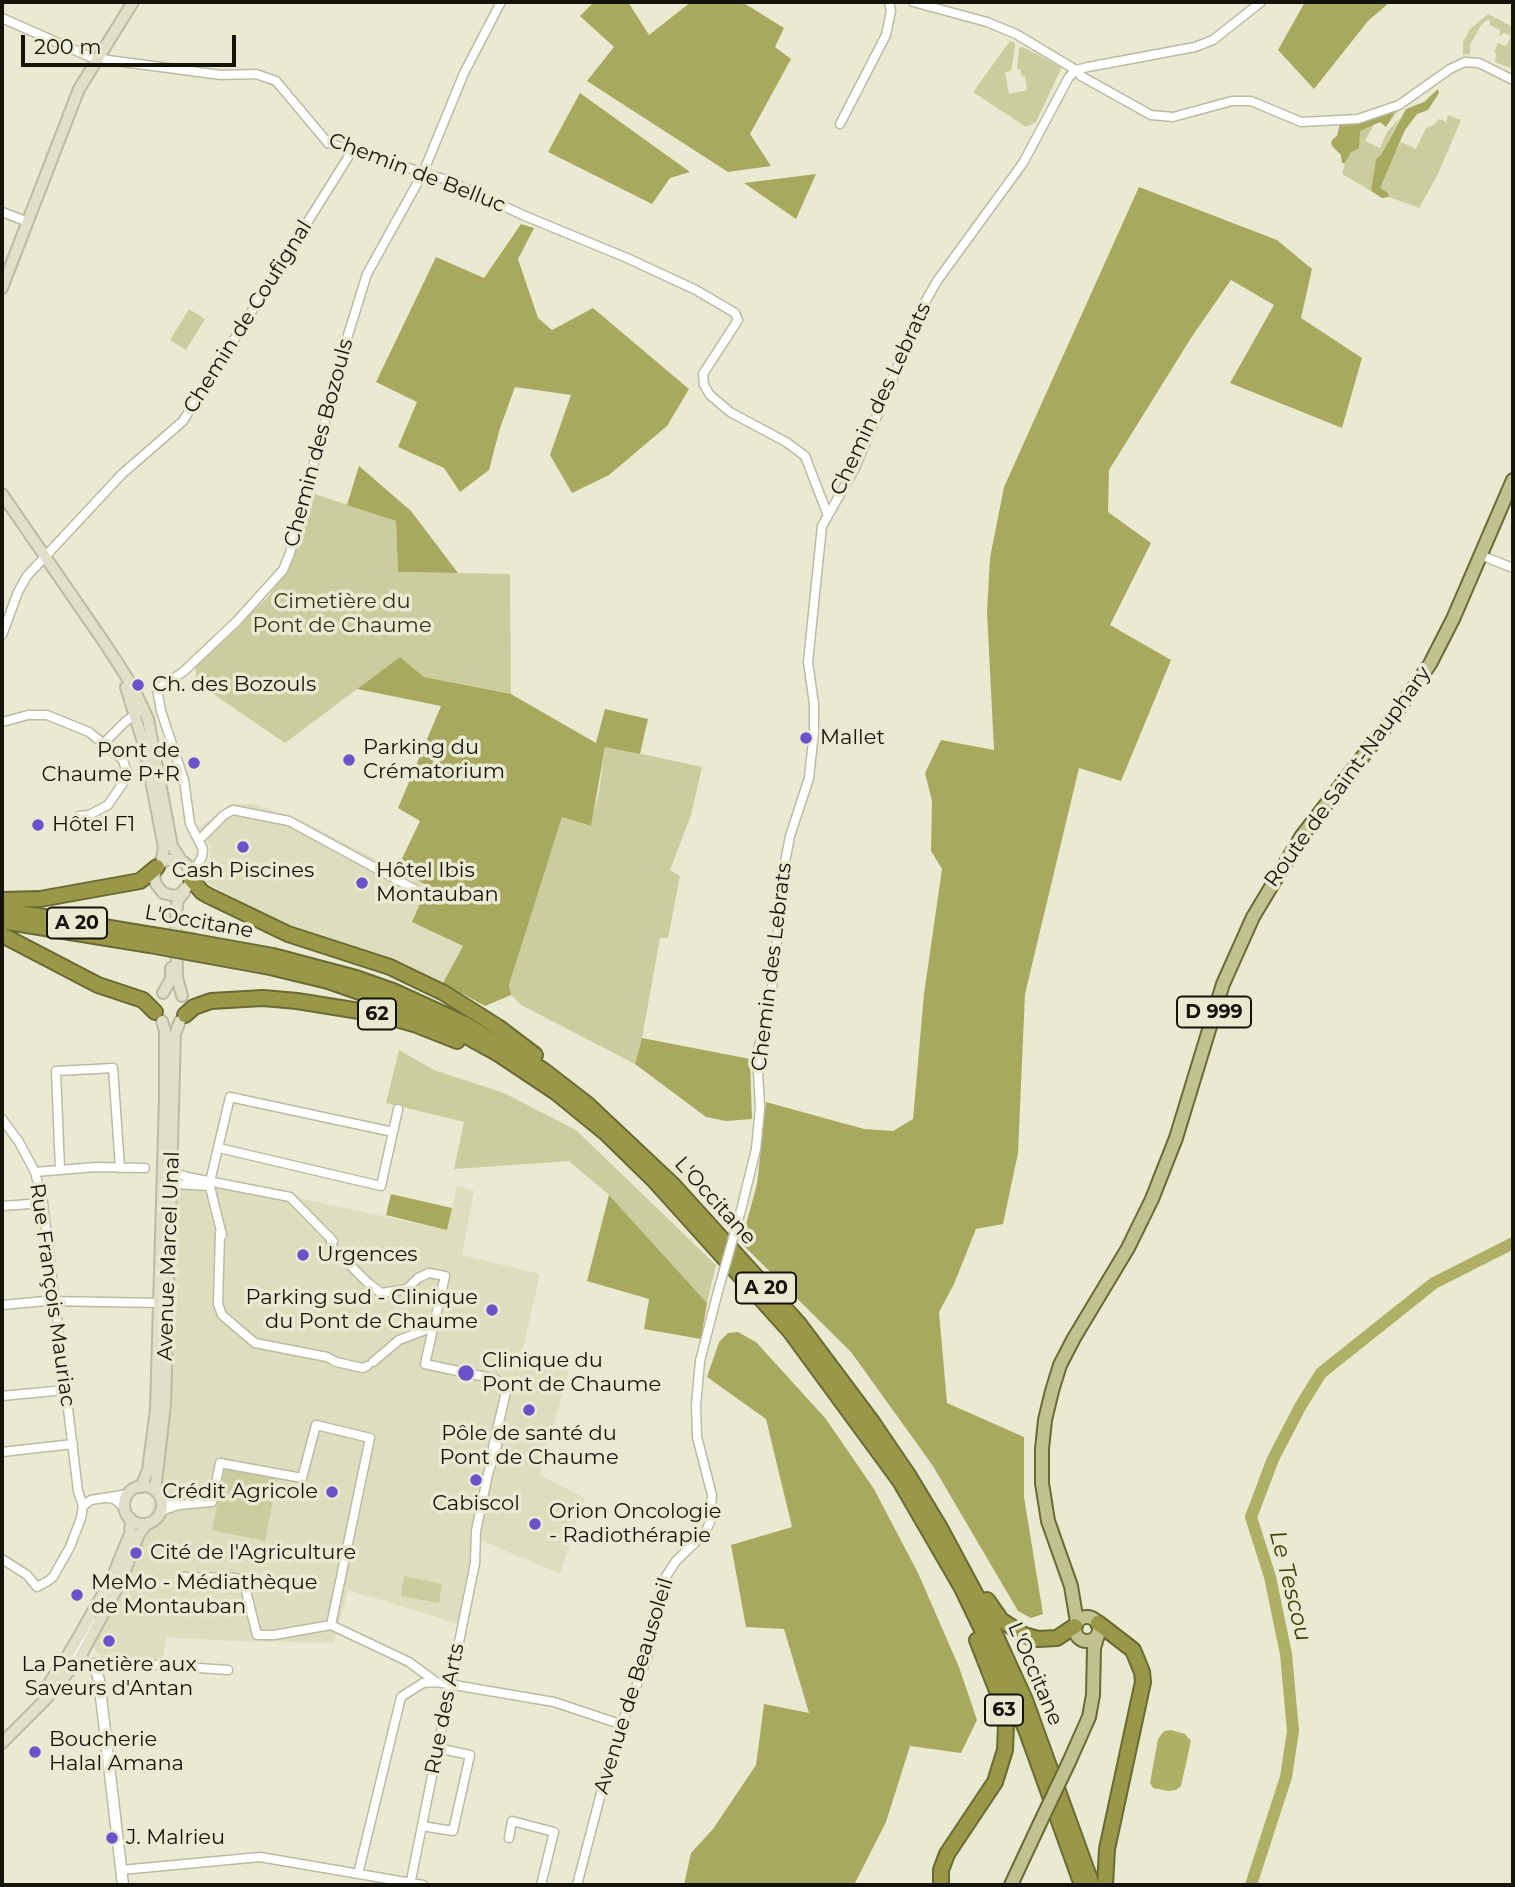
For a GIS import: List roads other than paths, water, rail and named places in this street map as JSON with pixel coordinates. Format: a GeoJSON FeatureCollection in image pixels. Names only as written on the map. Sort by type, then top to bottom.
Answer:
{"type":"FeatureCollection","features":[{"type":"Feature","properties":{"kind":"highway"},"geometry":{"type":"LineString","coordinates":[[2,900],[40,899],[135,882],[147,877],[159,865]]}},
{"type":"Feature","properties":{"kind":"highway","name":"62"},"geometry":{"type":"LineString","coordinates":[[189,882],[209,896],[288,934],[390,967],[444,993],[509,1035],[560,1075],[587,1104]]}},
{"type":"Feature","properties":{"kind":"highway","name":"L'Occitane"},"geometry":{"type":"LineString","coordinates":[[2,910],[151,940]]}},
{"type":"Feature","properties":{"kind":"highway","name":"L'Occitane"},"geometry":{"type":"LineString","coordinates":[[2,921],[151,940],[314,966],[393,991],[463,1023],[543,1070],[587,1104],[673,1185],[797,1323],[872,1422],[908,1475],[1015,1704],[1082,1885]]}},
{"type":"Feature","properties":{"kind":"highway"},"geometry":{"type":"LineString","coordinates":[[2,935],[98,985],[143,1000],[158,1016]]}},
{"type":"Feature","properties":{"kind":"highway","name":"L'Occitane"},"geometry":{"type":"LineString","coordinates":[[194,947],[328,981],[450,1027],[497,1053],[557,1093],[606,1133],[654,1180],[790,1331],[936,1530],[980,1601],[1025,1700],[1092,1885]]}},
{"type":"Feature","properties":{"kind":"highway","name":"62"},"geometry":{"type":"LineString","coordinates":[[182,1018],[202,1003],[238,999],[297,1001],[355,1009],[414,1024],[449,1037],[557,1093]]}},
{"type":"Feature","properties":{"kind":"highway"},"geometry":{"type":"LineString","coordinates":[[936,1530],[993,1610],[1009,1626],[1024,1635],[1048,1639],[1078,1629]]}},
{"type":"Feature","properties":{"kind":"highway","name":"63"},"geometry":{"type":"LineString","coordinates":[[936,1530],[1000,1696],[1006,1733],[1001,1766],[995,1782],[951,1845],[943,1863],[941,1885]]}},
{"type":"Feature","properties":{"kind":"highway"},"geometry":{"type":"LineString","coordinates":[[1096,1625],[1133,1650],[1143,1682],[1107,1849],[1105,1885]]}},
{"type":"Feature","properties":{"kind":"main road"},"geometry":{"type":"LineString","coordinates":[[2,288],[68,113],[79,89],[133,2]]}},
{"type":"Feature","properties":{"kind":"main road","name":"Route de Saint-Nauphary"},"geometry":{"type":"LineString","coordinates":[[1012,1885],[1089,1717],[1093,1676],[1096,1625],[1071,1587],[1050,1531],[1042,1474],[1042,1448],[1048,1407],[1060,1366],[1153,1199],[1176,1138],[1223,984],[1258,906],[1308,828],[1423,675],[1447,632],[1513,480]]}},
{"type":"Feature","properties":{"kind":"main road"},"geometry":{"type":"LineString","coordinates":[[2,494],[133,687],[148,719],[172,846],[187,865],[189,882],[178,900],[176,913],[177,977],[187,1005],[182,1018],[171,1024],[158,1016],[156,1001],[171,979],[172,972],[170,909],[156,884],[155,873],[164,848],[141,731],[118,665]]}},
{"type":"Feature","properties":{"kind":"main road"},"geometry":{"type":"LineString","coordinates":[[136,715],[144,720],[158,764]]}},
{"type":"Feature","properties":{"kind":"main road"},"geometry":{"type":"LineString","coordinates":[[159,865],[170,859],[182,861]]}},
{"type":"Feature","properties":{"kind":"main road"},"geometry":{"type":"LineString","coordinates":[[163,893],[175,896],[189,882]]}},
{"type":"Feature","properties":{"kind":"main road"},"geometry":{"type":"LineString","coordinates":[[163,993],[173,991],[182,996]]}},
{"type":"Feature","properties":{"kind":"main road","name":"Avenue Marcel Unal"},"geometry":{"type":"LineString","coordinates":[[141,1486],[148,1470],[156,1409],[165,1097],[165,1031],[158,1016]]}},
{"type":"Feature","properties":{"kind":"main road","name":"Avenue Marcel Unal"},"geometry":{"type":"LineString","coordinates":[[158,1495],[166,1376],[175,1034],[182,1018]]}},
{"type":"Feature","properties":{"kind":"main road"},"geometry":{"type":"LineString","coordinates":[[2,1743],[75,1655],[121,1581],[139,1534],[161,1511],[158,1495],[141,1486],[128,1494],[125,1508],[131,1519],[147,1524]]}},
{"type":"Feature","properties":{"kind":"main road"},"geometry":{"type":"LineString","coordinates":[[27,1716],[66,1675],[130,1534],[131,1519]]}},
{"type":"Feature","properties":{"kind":"main road","name":"Route de Saint-Nauphary"},"geometry":{"type":"LineString","coordinates":[[1071,1587],[1078,1629],[1093,1676]]}},
{"type":"Feature","properties":{"kind":"main road"},"geometry":{"type":"LineString","coordinates":[[1082,1617],[1096,1625],[1090,1641],[1078,1629],[1082,1617]]}},
{"type":"Feature","properties":{"kind":"street","name":"Chemin des Bozouls"},"geometry":{"type":"LineString","coordinates":[[203,853],[202,843],[190,824],[187,789],[161,711],[157,688],[183,672],[237,621],[283,570],[367,274],[423,173],[464,73],[501,2]]}},
{"type":"Feature","properties":{"kind":"street"},"geometry":{"type":"LineString","coordinates":[[839,124],[886,35],[891,11],[889,2]]}},
{"type":"Feature","properties":{"kind":"street"},"geometry":{"type":"LineString","coordinates":[[913,2],[987,22],[1016,34],[1076,70],[1081,76],[1151,115],[1173,117],[1232,101],[1251,101],[1301,122],[1358,119],[1399,105],[1450,69],[1465,62],[1479,63],[1513,80]]}},
{"type":"Feature","properties":{"kind":"street"},"geometry":{"type":"LineString","coordinates":[[1076,70],[1195,47],[1213,40],[1261,2]]}},
{"type":"Feature","properties":{"kind":"street","name":"Chemin de Belluc"},"geometry":{"type":"LineString","coordinates":[[2,18],[98,59],[222,75],[256,74],[276,81],[328,143],[447,180],[627,258],[696,290],[735,313],[738,318],[703,374],[704,385],[710,395],[730,412],[786,442],[805,456],[827,513]]}},
{"type":"Feature","properties":{"kind":"street","name":"Chemin des Lebrats"},"geometry":{"type":"LineString","coordinates":[[717,1295],[756,1149],[760,1108],[757,1052],[770,1008],[785,862],[808,778],[814,732],[814,704],[808,662],[822,526],[855,468],[924,304],[937,281],[1023,163],[1069,77],[1076,70]]}},
{"type":"Feature","properties":{"kind":"street","name":"Chemin de Coufignal"},"geometry":{"type":"LineString","coordinates":[[2,635],[22,584],[122,474],[183,421],[352,151]]}},
{"type":"Feature","properties":{"kind":"street"},"geometry":{"type":"LineString","coordinates":[[2,212],[27,222]]}},
{"type":"Feature","properties":{"kind":"street"},"geometry":{"type":"LineString","coordinates":[[1480,555],[1513,568]]}},
{"type":"Feature","properties":{"kind":"street"},"geometry":{"type":"LineString","coordinates":[[2,722],[28,715],[47,715],[89,732],[123,760],[125,780],[108,805],[89,815],[79,816]]}},
{"type":"Feature","properties":{"kind":"street"},"geometry":{"type":"LineString","coordinates":[[104,743],[125,721],[136,715]]}},
{"type":"Feature","properties":{"kind":"street"},"geometry":{"type":"LineString","coordinates":[[121,728],[133,725],[141,731]]}},
{"type":"Feature","properties":{"kind":"street"},"geometry":{"type":"LineString","coordinates":[[198,838],[233,810],[289,821],[414,889]]}},
{"type":"Feature","properties":{"kind":"street"},"geometry":{"type":"LineString","coordinates":[[182,861],[197,859],[203,853]]}},
{"type":"Feature","properties":{"kind":"street"},"geometry":{"type":"LineString","coordinates":[[189,882],[203,853]]}},
{"type":"Feature","properties":{"kind":"street"},"geometry":{"type":"LineString","coordinates":[[60,1169],[56,1071],[113,1068],[120,1168]]}},
{"type":"Feature","properties":{"kind":"street"},"geometry":{"type":"LineString","coordinates":[[165,1097],[165,1174],[173,1184],[214,1186],[230,1185],[290,1197],[330,1237],[342,1255],[367,1282],[381,1293],[407,1289],[418,1278],[429,1273],[445,1276],[433,1327],[399,1340],[363,1368],[336,1362],[327,1357],[255,1343],[219,1310],[220,1233],[214,1186],[230,1097],[393,1132]]}},
{"type":"Feature","properties":{"kind":"street"},"geometry":{"type":"LineString","coordinates":[[219,1148],[382,1186],[398,1109]]}},
{"type":"Feature","properties":{"kind":"street","name":"Rue François Mauriac"},"geometry":{"type":"LineString","coordinates":[[2,1119],[19,1142],[35,1172],[43,1203],[77,1480],[87,1503]]}},
{"type":"Feature","properties":{"kind":"street"},"geometry":{"type":"LineString","coordinates":[[172,1167],[181,1176],[214,1186]]}},
{"type":"Feature","properties":{"kind":"street"},"geometry":{"type":"LineString","coordinates":[[35,1172],[145,1168]]}},
{"type":"Feature","properties":{"kind":"street"},"geometry":{"type":"LineString","coordinates":[[2,1206],[43,1203]]}},
{"type":"Feature","properties":{"kind":"street","name":"Avenue de Beausoleil"},"geometry":{"type":"LineString","coordinates":[[577,1885],[613,1747],[647,1658],[665,1578],[676,1561],[705,1533],[710,1522],[712,1495],[697,1437],[696,1405],[700,1361],[717,1295]]}},
{"type":"Feature","properties":{"kind":"street"},"geometry":{"type":"LineString","coordinates":[[2,1305],[55,1301],[162,1303],[166,1376]]}},
{"type":"Feature","properties":{"kind":"street","name":"Rue des Arts"},"geometry":{"type":"LineString","coordinates":[[410,1884],[475,1563],[476,1531],[491,1454],[506,1392],[503,1384],[495,1379],[425,1364],[433,1327]]}},
{"type":"Feature","properties":{"kind":"street"},"geometry":{"type":"LineString","coordinates":[[2,1396],[65,1390]]}},
{"type":"Feature","properties":{"kind":"street"},"geometry":{"type":"LineString","coordinates":[[161,1511],[178,1505],[212,1502],[220,1463],[302,1478],[316,1425],[370,1438],[331,1625]]}},
{"type":"Feature","properties":{"kind":"street"},"geometry":{"type":"LineString","coordinates":[[2,1452],[72,1444]]}},
{"type":"Feature","properties":{"kind":"street"},"geometry":{"type":"LineString","coordinates":[[2,1559],[27,1574],[37,1587],[53,1577],[70,1547],[87,1503],[128,1494]]}},
{"type":"Feature","properties":{"kind":"street"},"geometry":{"type":"LineString","coordinates":[[158,1495],[178,1505]]}},
{"type":"Feature","properties":{"kind":"street"},"geometry":{"type":"LineString","coordinates":[[107,1498],[114,1499],[125,1508]]}},
{"type":"Feature","properties":{"kind":"street"},"geometry":{"type":"LineString","coordinates":[[183,1577],[237,1578],[244,1583],[257,1635],[274,1635],[331,1625],[409,1662],[436,1682]]}},
{"type":"Feature","properties":{"kind":"street"},"geometry":{"type":"LineString","coordinates":[[75,1655],[96,1671],[99,1680],[123,1885]]}},
{"type":"Feature","properties":{"kind":"street"},"geometry":{"type":"LineString","coordinates":[[91,1666],[97,1662],[113,1662],[228,1670]]}},
{"type":"Feature","properties":{"kind":"street"},"geometry":{"type":"LineString","coordinates":[[358,1874],[401,1697],[423,1684],[436,1682],[554,1702],[623,1725]]}},
{"type":"Feature","properties":{"kind":"street"},"geometry":{"type":"LineString","coordinates":[[422,1826],[453,1831],[470,1755],[437,1748]]}},
{"type":"Feature","properties":{"kind":"street"},"geometry":{"type":"LineString","coordinates":[[509,1838],[512,1821],[554,1832],[541,1885]]}},
{"type":"Feature","properties":{"kind":"street"},"geometry":{"type":"LineString","coordinates":[[121,1870],[260,1857],[423,1885]]}},
{"type":"Feature","properties":{"kind":"waterway","name":"Le Tescou"},"geometry":{"type":"LineString","coordinates":[[1251,1885],[1286,1777],[1293,1731],[1286,1654],[1270,1577],[1251,1517],[1273,1459],[1321,1373],[1434,1283],[1513,1243]]}},
{"type":"Feature","properties":{"kind":"place","name":"Ch. des Bozouls"},"geometry":{"type":"Point","coordinates":[138,685]}},
{"type":"Feature","properties":{"kind":"place","name":"Mallet"},"geometry":{"type":"Point","coordinates":[806,738]}},
{"type":"Feature","properties":{"kind":"place","name":"Parking du Crématorium"},"geometry":{"type":"Point","coordinates":[349,760]}},
{"type":"Feature","properties":{"kind":"place","name":"Pont de Chaume P+R"},"geometry":{"type":"Point","coordinates":[194,763]}},
{"type":"Feature","properties":{"kind":"place","name":"Hôtel F1"},"geometry":{"type":"Point","coordinates":[38,825]}},
{"type":"Feature","properties":{"kind":"place","name":"Cash Piscines"},"geometry":{"type":"Point","coordinates":[243,847]}},
{"type":"Feature","properties":{"kind":"place","name":"Hôtel Ibis Montauban"},"geometry":{"type":"Point","coordinates":[362,883]}},
{"type":"Feature","properties":{"kind":"place","name":"Urgences"},"geometry":{"type":"Point","coordinates":[303,1255]}},
{"type":"Feature","properties":{"kind":"place","name":"Parking sud - Clinique du Pont de Chaume"},"geometry":{"type":"Point","coordinates":[492,1310]}},
{"type":"Feature","properties":{"kind":"place","name":"Clinique du Pont de Chaume"},"geometry":{"type":"Point","coordinates":[466,1373]}},
{"type":"Feature","properties":{"kind":"place","name":"Pôle de santé du Pont de Chaume"},"geometry":{"type":"Point","coordinates":[529,1410]}},
{"type":"Feature","properties":{"kind":"place","name":"Cabiscol"},"geometry":{"type":"Point","coordinates":[476,1480]}},
{"type":"Feature","properties":{"kind":"place","name":"Crédit Agricole"},"geometry":{"type":"Point","coordinates":[332,1492]}},
{"type":"Feature","properties":{"kind":"place","name":"Orion Oncologie - Radiothérapie"},"geometry":{"type":"Point","coordinates":[535,1524]}},
{"type":"Feature","properties":{"kind":"place","name":"Cité de l'Agriculture"},"geometry":{"type":"Point","coordinates":[136,1553]}},
{"type":"Feature","properties":{"kind":"place","name":"MeMo - Médiathèque de Montauban"},"geometry":{"type":"Point","coordinates":[77,1595]}},
{"type":"Feature","properties":{"kind":"place","name":"La Panetière aux Saveurs d'Antan"},"geometry":{"type":"Point","coordinates":[109,1641]}},
{"type":"Feature","properties":{"kind":"place","name":"Boucherie Halal Amana"},"geometry":{"type":"Point","coordinates":[35,1752]}},
{"type":"Feature","properties":{"kind":"place","name":"J. Malrieu"},"geometry":{"type":"Point","coordinates":[112,1838]}},
{"type":"Feature","properties":{"kind":"park label","name":"Cimetière du Pont de Chaume"},"geometry":{"type":"Point","coordinates":[342,614]}}]}
